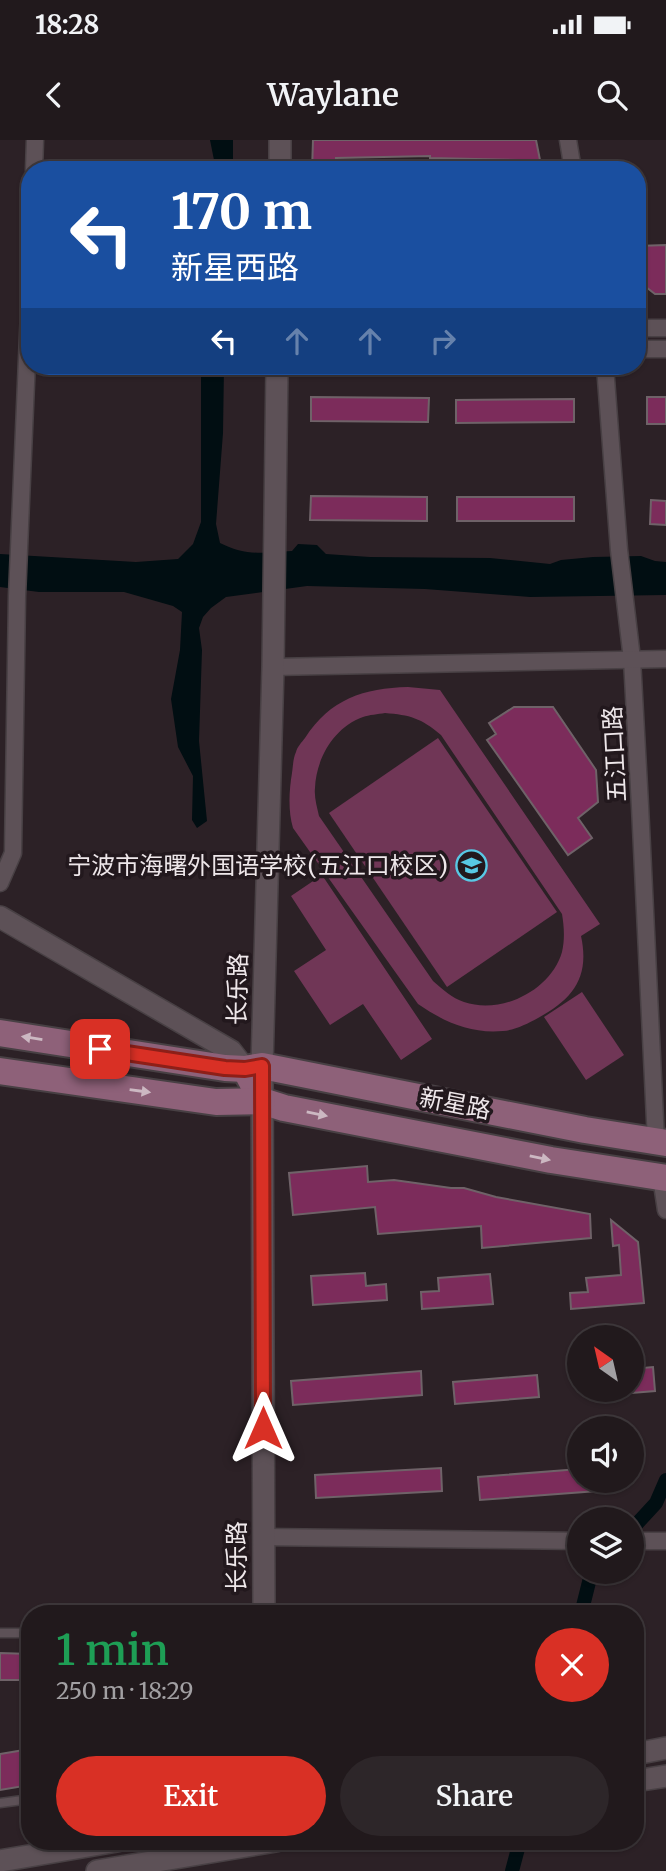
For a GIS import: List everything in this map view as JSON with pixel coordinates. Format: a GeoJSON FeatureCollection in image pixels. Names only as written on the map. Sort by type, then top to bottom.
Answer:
{"type":"FeatureCollection","features":[{"type":"Feature","properties":{"kind":"main road","name":"新星路"},"geometry":{"type":"LineString","coordinates":[[0,1033],[225,1068],[253,1068],[661,1142]]}},
{"type":"Feature","properties":{"kind":"main road"},"geometry":{"type":"LineString","coordinates":[[253,1068],[262,1101]]}},
{"type":"Feature","properties":{"kind":"main road"},"geometry":{"type":"LineString","coordinates":[[0,1072],[216,1102],[262,1101],[284,1108],[551,1160],[664,1177]]}},
{"type":"Feature","properties":{"kind":"street"},"geometry":{"type":"LineString","coordinates":[[34,161],[35,140]]}},
{"type":"Feature","properties":{"kind":"street"},"geometry":{"type":"LineString","coordinates":[[280,140],[280,161]]}},
{"type":"Feature","properties":{"kind":"street"},"geometry":{"type":"LineString","coordinates":[[568,140],[572,161]]}},
{"type":"Feature","properties":{"kind":"street"},"geometry":{"type":"LineString","coordinates":[[646,328],[666,328]]}},
{"type":"Feature","properties":{"kind":"street"},"geometry":{"type":"LineString","coordinates":[[646,349],[666,349]]}},
{"type":"Feature","properties":{"kind":"street"},"geometry":{"type":"LineString","coordinates":[[0,883],[13,853],[18,596],[27,375]]}},
{"type":"Feature","properties":{"kind":"street","name":"长乐路"},"geometry":{"type":"LineString","coordinates":[[253,1068],[273,667],[277,375]]}},
{"type":"Feature","properties":{"kind":"street","name":"五江口路"},"geometry":{"type":"LineString","coordinates":[[606,375],[619,550],[632,659],[661,1142]]}},
{"type":"Feature","properties":{"kind":"street"},"geometry":{"type":"LineString","coordinates":[[273,667],[666,659]]}},
{"type":"Feature","properties":{"kind":"street"},"geometry":{"type":"LineString","coordinates":[[0,917],[230,1051],[253,1068]]}},
{"type":"Feature","properties":{"kind":"street","name":"长乐路"},"geometry":{"type":"LineString","coordinates":[[262,1101],[264,1605]]}},
{"type":"Feature","properties":{"kind":"street"},"geometry":{"type":"LineString","coordinates":[[664,1177],[666,1210]]}},
{"type":"Feature","properties":{"kind":"street"},"geometry":{"type":"LineString","coordinates":[[264,1537],[567,1541]]}},
{"type":"Feature","properties":{"kind":"street"},"geometry":{"type":"LineString","coordinates":[[644,1541],[666,1541]]}},
{"type":"Feature","properties":{"kind":"street"},"geometry":{"type":"LineString","coordinates":[[644,1752],[666,1748]]}},
{"type":"Feature","properties":{"kind":"street"},"geometry":{"type":"LineString","coordinates":[[644,1780],[666,1776]]}},
{"type":"Feature","properties":{"kind":"street"},"geometry":{"type":"LineString","coordinates":[[0,1861],[48,1850]]}},
{"type":"Feature","properties":{"kind":"street"},"geometry":{"type":"LineString","coordinates":[[97,1871],[222,1850]]}},
{"type":"Feature","properties":{"kind":"lane"},"geometry":{"type":"LineString","coordinates":[[0,1633],[21,1633]]}},
{"type":"Feature","properties":{"kind":"lane"},"geometry":{"type":"LineString","coordinates":[[0,1803],[21,1800]]}},
{"type":"Feature","properties":{"kind":"shaded area"},"geometry":{"type":"Polygon","coordinates":[[[210,140],[233,140],[233,161],[214,161],[210,140]]]}},
{"type":"Feature","properties":{"kind":"shaded area"},"geometry":{"type":"Polygon","coordinates":[[[201,375],[224,375],[223,433],[216,524],[220,543],[255,553],[292,551],[298,544],[317,545],[326,554],[490,558],[550,564],[561,560],[593,557],[641,556],[666,562],[666,595],[530,597],[425,589],[307,586],[226,597],[203,617],[199,628],[202,650],[199,741],[207,821],[197,828],[192,820],[193,776],[178,747],[171,699],[180,650],[182,612],[173,606],[124,592],[39,592],[0,587],[0,554],[136,562],[178,559],[193,544],[201,522],[201,375]]]}},
{"type":"Feature","properties":{"kind":"shaded area"},"geometry":{"type":"Polygon","coordinates":[[[392,688],[440,690],[600,924],[581,936],[581,975],[569,995],[550,1011],[516,1028],[491,1031],[469,1029],[418,1004],[293,828],[290,787],[294,757],[300,745],[325,714],[337,705],[363,693],[392,688]],[[385,713],[363,717],[353,722],[343,728],[328,745],[316,777],[315,795],[319,816],[436,984],[464,1002],[479,1005],[509,1002],[523,996],[547,978],[556,966],[564,942],[562,914],[441,735],[421,721],[385,713]]]}},
{"type":"Feature","properties":{"kind":"shaded area"},"geometry":{"type":"Polygon","coordinates":[[[438,738],[557,912],[447,987],[329,813],[438,738]]]}},
{"type":"Feature","properties":{"kind":"shaded area"},"geometry":{"type":"Polygon","coordinates":[[[322,875],[432,1039],[401,1060],[363,1004],[330,1025],[294,971],[326,950],[291,896],[322,875]]]}},
{"type":"Feature","properties":{"kind":"shaded area"},"geometry":{"type":"Polygon","coordinates":[[[582,992],[624,1055],[586,1080],[544,1017],[582,992]]]}},
{"type":"Feature","properties":{"kind":"building"},"geometry":{"type":"Polygon","coordinates":[[[313,140],[536,140],[540,161],[430,156],[312,161],[313,140]]]}},
{"type":"Feature","properties":{"kind":"building"},"geometry":{"type":"Polygon","coordinates":[[[666,245],[666,294],[655,294],[646,287],[646,246],[666,245]]]}},
{"type":"Feature","properties":{"kind":"building"},"geometry":{"type":"Polygon","coordinates":[[[311,397],[429,398],[428,422],[311,421],[311,397]]]}},
{"type":"Feature","properties":{"kind":"building"},"geometry":{"type":"Polygon","coordinates":[[[647,397],[666,397],[666,424],[647,424],[647,397]]]}},
{"type":"Feature","properties":{"kind":"building"},"geometry":{"type":"Polygon","coordinates":[[[574,399],[574,422],[456,423],[456,400],[574,399]]]}},
{"type":"Feature","properties":{"kind":"building"},"geometry":{"type":"Polygon","coordinates":[[[311,496],[427,497],[427,521],[310,520],[311,496]]]}},
{"type":"Feature","properties":{"kind":"building"},"geometry":{"type":"Polygon","coordinates":[[[457,497],[574,497],[574,521],[457,521],[457,497]]]}},
{"type":"Feature","properties":{"kind":"building"},"geometry":{"type":"Polygon","coordinates":[[[651,500],[666,501],[666,525],[650,524],[651,500]]]}},
{"type":"Feature","properties":{"kind":"building"},"geometry":{"type":"Polygon","coordinates":[[[514,707],[553,707],[596,770],[598,802],[578,818],[592,838],[568,855],[487,740],[496,734],[489,723],[514,707]]]}},
{"type":"Feature","properties":{"kind":"building"},"geometry":{"type":"Polygon","coordinates":[[[367,1166],[368,1182],[394,1180],[464,1188],[496,1197],[590,1214],[591,1238],[482,1248],[481,1226],[378,1234],[375,1207],[293,1215],[289,1173],[367,1166]]]}},
{"type":"Feature","properties":{"kind":"building"},"geometry":{"type":"Polygon","coordinates":[[[611,1220],[638,1242],[644,1303],[571,1309],[570,1293],[588,1292],[586,1278],[621,1275],[619,1245],[613,1246],[611,1220]]]}},
{"type":"Feature","properties":{"kind":"building"},"geometry":{"type":"Polygon","coordinates":[[[365,1273],[366,1286],[386,1284],[387,1300],[313,1305],[311,1276],[365,1273]]]}},
{"type":"Feature","properties":{"kind":"building"},"geometry":{"type":"Polygon","coordinates":[[[490,1274],[493,1304],[422,1309],[421,1292],[439,1291],[438,1278],[490,1274]]]}},
{"type":"Feature","properties":{"kind":"building"},"geometry":{"type":"Polygon","coordinates":[[[653,1367],[655,1391],[644,1392],[644,1368],[653,1367]]]}},
{"type":"Feature","properties":{"kind":"building"},"geometry":{"type":"Polygon","coordinates":[[[421,1371],[422,1395],[293,1405],[291,1381],[421,1371]]]}},
{"type":"Feature","properties":{"kind":"building"},"geometry":{"type":"Polygon","coordinates":[[[537,1375],[539,1397],[455,1404],[453,1382],[537,1375]]]}},
{"type":"Feature","properties":{"kind":"building"},"geometry":{"type":"Polygon","coordinates":[[[441,1468],[442,1491],[316,1498],[315,1475],[441,1468]]]}},
{"type":"Feature","properties":{"kind":"building"},"geometry":{"type":"Polygon","coordinates":[[[567,1470],[567,1493],[572,1493],[480,1500],[478,1477],[567,1470]]]}},
{"type":"Feature","properties":{"kind":"building"},"geometry":{"type":"Polygon","coordinates":[[[0,1653],[21,1654],[21,1680],[0,1680],[0,1653]]]}},
{"type":"Feature","properties":{"kind":"building"},"geometry":{"type":"Polygon","coordinates":[[[21,1750],[21,1786],[0,1790],[0,1754],[21,1750]]]}},
{"type":"Feature","properties":{"kind":"waterway"},"geometry":{"type":"LineString","coordinates":[[644,1516],[656,1503],[666,1480]]}},
{"type":"Feature","properties":{"kind":"waterway"},"geometry":{"type":"LineString","coordinates":[[583,1605],[588,1584]]}},
{"type":"Feature","properties":{"kind":"waterway"},"geometry":{"type":"LineString","coordinates":[[512,1871],[518,1850]]}},
{"type":"Feature","properties":{"kind":"place","name":"宁波市海曙外国语学校(五江口校区)"},"geometry":{"type":"Point","coordinates":[471,866]}},
{"type":"Feature","properties":{"kind":"route"},"geometry":{"type":"LineString","coordinates":[[100,1049],[225,1068],[262,1066],[263,1428]]}}]}
